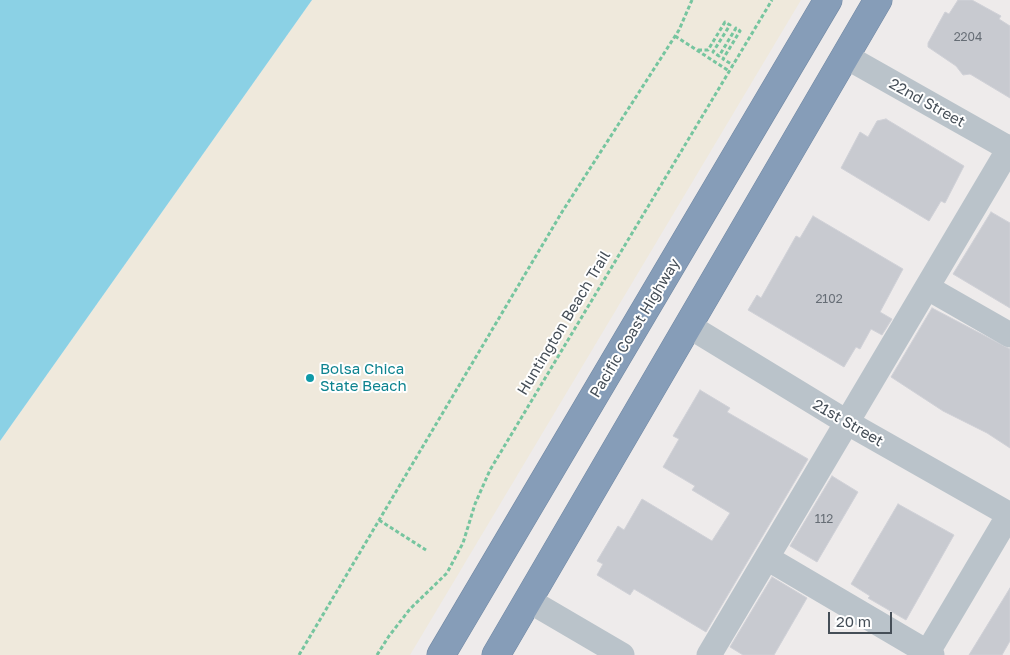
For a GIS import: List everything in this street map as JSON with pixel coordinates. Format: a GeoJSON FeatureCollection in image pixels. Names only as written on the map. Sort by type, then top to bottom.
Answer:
{"type":"FeatureCollection","features":[{"type":"Feature","properties":{"kind":"highway","name":"Pacific Coast Highway"},"geometry":{"type":"LineString","coordinates":[[441,655],[828,0]]}},
{"type":"Feature","properties":{"kind":"highway"},"geometry":{"type":"LineString","coordinates":[[496,655],[818,106],[878,0]]}},
{"type":"Feature","properties":{"kind":"street","name":"22nd Street"},"geometry":{"type":"LineString","coordinates":[[845,56],[1010,148]]}},
{"type":"Feature","properties":{"kind":"street"},"geometry":{"type":"LineString","coordinates":[[709,655],[1010,148]]}},
{"type":"Feature","properties":{"kind":"street"},"geometry":{"type":"LineString","coordinates":[[928,288],[1010,335]]}},
{"type":"Feature","properties":{"kind":"street","name":"21st Street"},"geometry":{"type":"LineString","coordinates":[[689,326],[848,423],[1010,514]]}},
{"type":"Feature","properties":{"kind":"street"},"geometry":{"type":"LineString","coordinates":[[767,558],[928,654],[1010,514]]}},
{"type":"Feature","properties":{"kind":"street"},"geometry":{"type":"LineString","coordinates":[[528,600],[622,655]]}},
{"type":"Feature","properties":{"kind":"path"},"geometry":{"type":"LineString","coordinates":[[299,655],[562,212],[675,36],[692,0]]}},
{"type":"Feature","properties":{"kind":"path","name":"Huntington Beach Trail"},"geometry":{"type":"LineString","coordinates":[[377,655],[410,609],[447,573],[464,543],[475,504],[490,470],[772,0]]}},
{"type":"Feature","properties":{"kind":"path"},"geometry":{"type":"LineString","coordinates":[[698,50],[708,50],[725,22],[730,25],[713,52],[719,56],[736,28],[740,31],[723,59],[733,65]]}},
{"type":"Feature","properties":{"kind":"path"},"geometry":{"type":"LineString","coordinates":[[675,36],[729,71]]}},
{"type":"Feature","properties":{"kind":"path"},"geometry":{"type":"LineString","coordinates":[[379,520],[426,550]]}},
{"type":"Feature","properties":{"kind":"sand","name":"Bolsa Chica State Beach"},"geometry":{"type":"Polygon","coordinates":[[[312,0],[801,0],[410,655],[0,655],[0,441],[312,0]]]}},
{"type":"Feature","properties":{"kind":"water"},"geometry":{"type":"Polygon","coordinates":[[[0,0],[312,0],[0,441],[0,0]]]}},
{"type":"Feature","properties":{"kind":"building"},"geometry":{"type":"Polygon","coordinates":[[[958,0],[972,0],[1001,16],[999,19],[1010,26],[1010,98],[970,74],[963,75],[956,66],[928,47],[928,43],[945,12],[949,14],[958,0]]]}},
{"type":"Feature","properties":{"kind":"building"},"geometry":{"type":"Polygon","coordinates":[[[886,119],[964,166],[945,203],[941,201],[929,221],[841,168],[860,132],[868,137],[877,121],[886,119]]]}},
{"type":"Feature","properties":{"kind":"building"},"geometry":{"type":"Polygon","coordinates":[[[991,212],[1010,223],[1010,308],[953,274],[991,212]]]}},
{"type":"Feature","properties":{"kind":"building"},"geometry":{"type":"Polygon","coordinates":[[[813,216],[903,269],[880,312],[892,319],[882,335],[871,329],[860,349],[856,347],[844,367],[748,310],[757,295],[761,298],[796,236],[800,238],[813,216]]]}},
{"type":"Feature","properties":{"kind":"building"},"geometry":{"type":"Polygon","coordinates":[[[932,308],[1010,349],[1010,448],[987,433],[943,411],[891,377],[932,308]]]}},
{"type":"Feature","properties":{"kind":"building"},"geometry":{"type":"Polygon","coordinates":[[[700,390],[730,408],[727,412],[808,459],[706,632],[634,589],[630,595],[597,575],[603,564],[597,561],[618,526],[624,530],[642,499],[712,541],[730,513],[692,490],[695,486],[663,467],[679,439],[673,436],[700,390]]]}},
{"type":"Feature","properties":{"kind":"building"},"geometry":{"type":"Polygon","coordinates":[[[832,476],[858,492],[817,562],[790,546],[832,476]]]}},
{"type":"Feature","properties":{"kind":"building"},"geometry":{"type":"Polygon","coordinates":[[[898,504],[954,535],[906,620],[868,598],[870,596],[851,584],[898,504]]]}},
{"type":"Feature","properties":{"kind":"building"},"geometry":{"type":"Polygon","coordinates":[[[772,577],[807,598],[774,655],[743,655],[730,647],[772,577]]]}},
{"type":"Feature","properties":{"kind":"building"},"geometry":{"type":"Polygon","coordinates":[[[1010,588],[1010,641],[1002,655],[969,655],[1010,588]]]}},
{"type":"Feature","properties":{"kind":"place","name":"Bolsa Chica State Beach"},"geometry":{"type":"Point","coordinates":[310,378]}}]}
